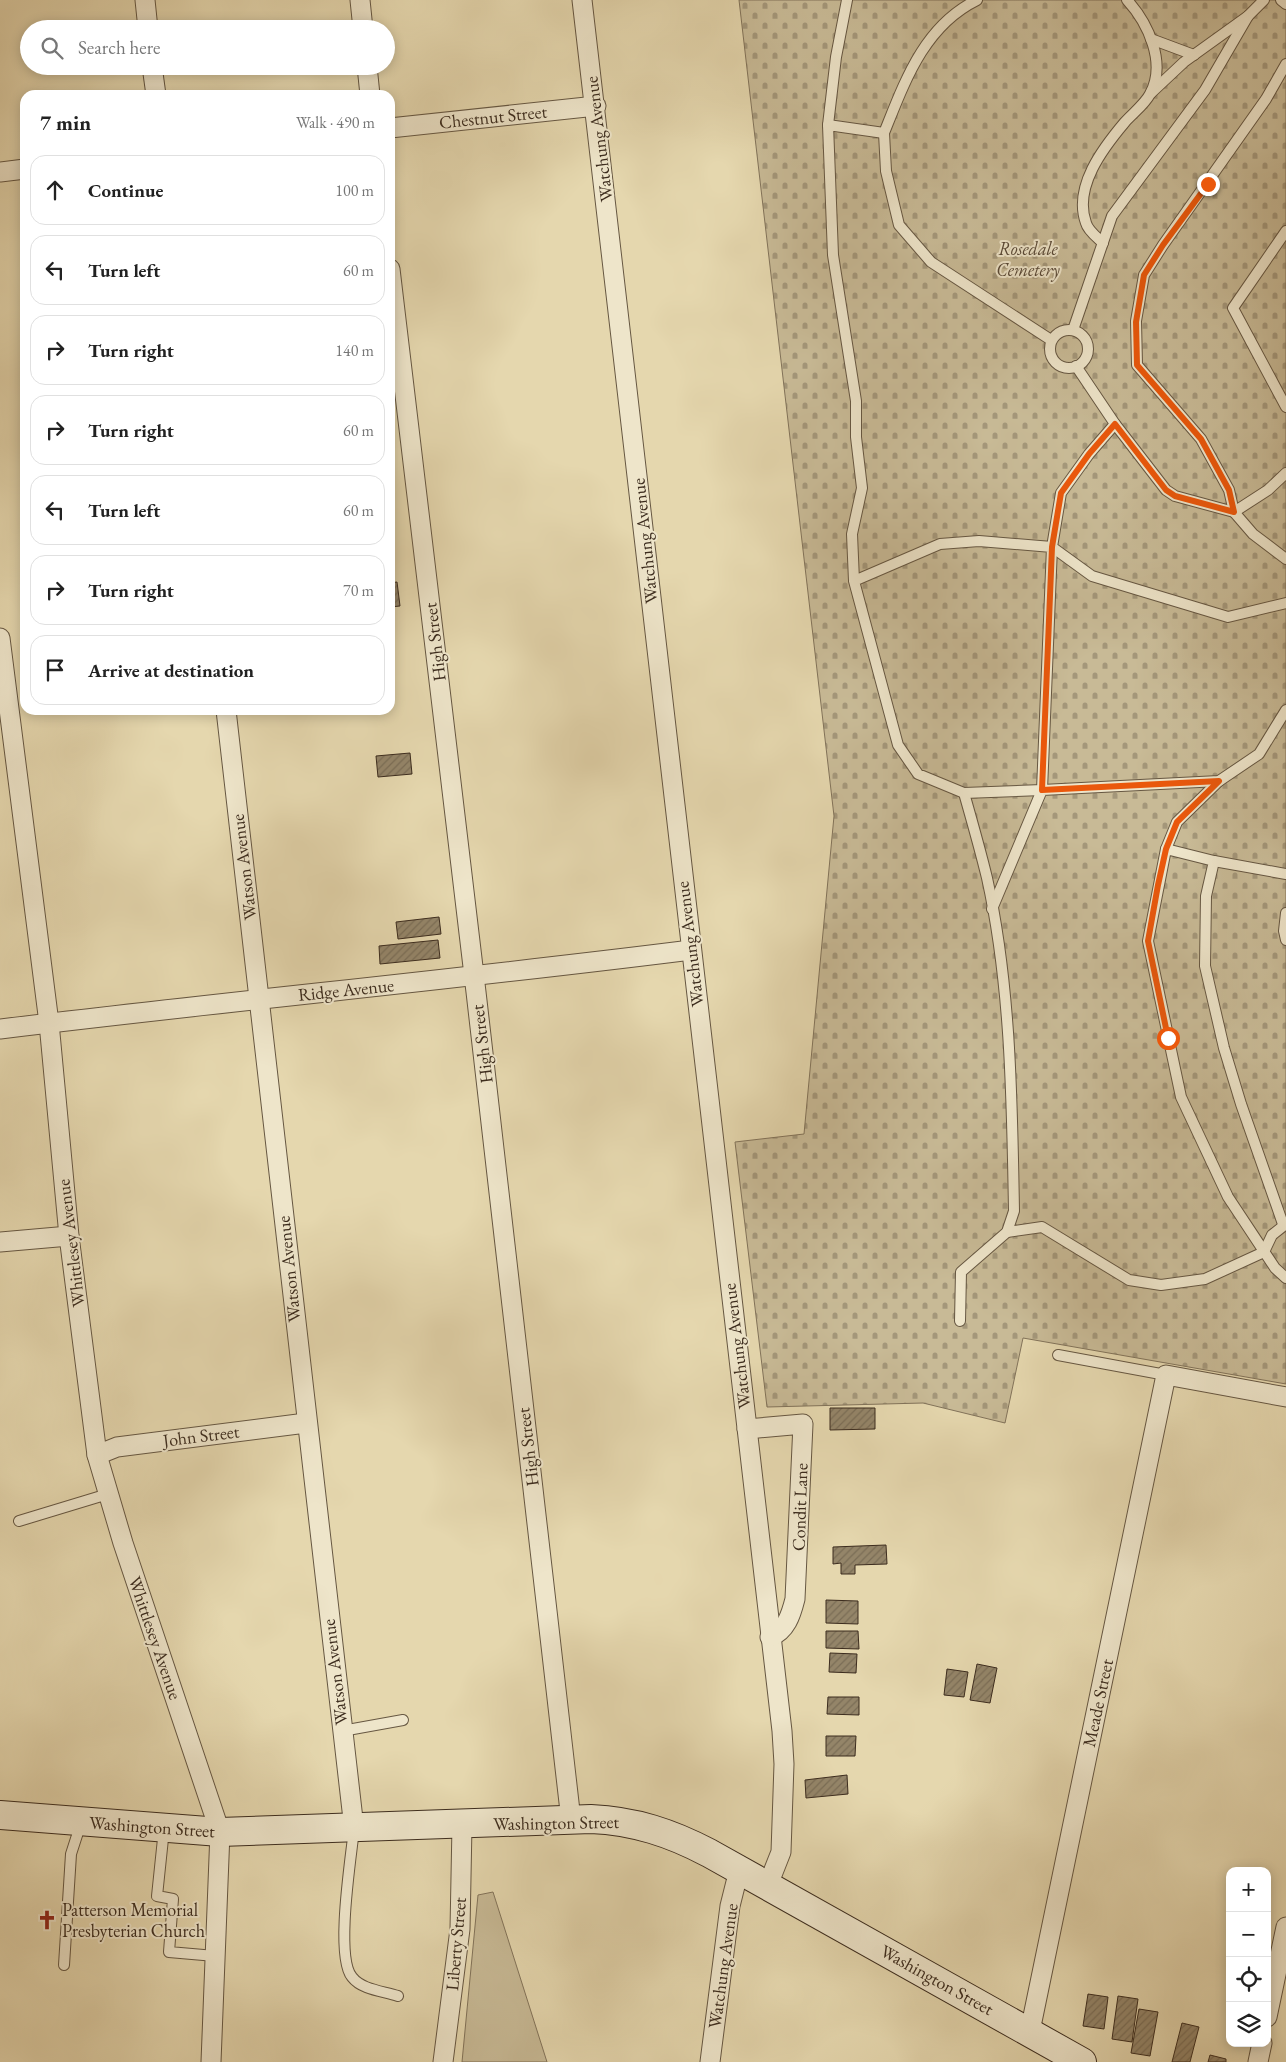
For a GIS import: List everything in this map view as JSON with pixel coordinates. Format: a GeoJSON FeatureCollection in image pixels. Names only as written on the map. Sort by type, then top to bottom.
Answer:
{"type":"FeatureCollection","features":[{"type":"Feature","properties":{"kind":"main road","name":"Washington Street"},"geometry":{"type":"LineString","coordinates":[[0,1815],[220,1832],[571,1820],[609,1820],[648,1827],[685,1841],[768,1885],[1082,2062]]}},
{"type":"Feature","properties":{"kind":"street"},"geometry":{"type":"LineString","coordinates":[[145,0],[147,20]]}},
{"type":"Feature","properties":{"kind":"street"},"geometry":{"type":"LineString","coordinates":[[360,0],[362,20]]}},
{"type":"Feature","properties":{"kind":"street","name":"Watchung Avenue"},"geometry":{"type":"LineString","coordinates":[[582,0],[596,106],[784,1764],[781,1852],[768,1885]]}},
{"type":"Feature","properties":{"kind":"street"},"geometry":{"type":"LineString","coordinates":[[153,75],[155,90]]}},
{"type":"Feature","properties":{"kind":"street"},"geometry":{"type":"LineString","coordinates":[[368,75],[369,90]]}},
{"type":"Feature","properties":{"kind":"street","name":"Chestnut Street"},"geometry":{"type":"LineString","coordinates":[[395,127],[596,106]]}},
{"type":"Feature","properties":{"kind":"street"},"geometry":{"type":"LineString","coordinates":[[0,172],[20,170]]}},
{"type":"Feature","properties":{"kind":"street","name":"High Street"},"geometry":{"type":"LineString","coordinates":[[395,311],[475,977],[571,1820]]}},
{"type":"Feature","properties":{"kind":"street","name":"Whittlesey Avenue"},"geometry":{"type":"LineString","coordinates":[[0,638],[48,1023],[69,1236],[97,1455],[108,1494],[220,1832]]}},
{"type":"Feature","properties":{"kind":"street","name":"Watson Avenue"},"geometry":{"type":"LineString","coordinates":[[227,715],[306,1423],[354,1828]]}},
{"type":"Feature","properties":{"kind":"street","name":"Ridge Avenue"},"geometry":{"type":"LineString","coordinates":[[0,1029],[259,999],[475,977],[691,950]]}},
{"type":"Feature","properties":{"kind":"street"},"geometry":{"type":"LineString","coordinates":[[0,1242],[69,1236]]}},
{"type":"Feature","properties":{"kind":"street"},"geometry":{"type":"LineString","coordinates":[[1166,1375],[1286,1398]]}},
{"type":"Feature","properties":{"kind":"street","name":"Meade Street"},"geometry":{"type":"LineString","coordinates":[[1030,2031],[1166,1375]]}},
{"type":"Feature","properties":{"kind":"street","name":"John Street"},"geometry":{"type":"LineString","coordinates":[[97,1455],[117,1447],[306,1423]]}},
{"type":"Feature","properties":{"kind":"street","name":"Condit Lane"},"geometry":{"type":"LineString","coordinates":[[747,1429],[803,1424],[795,1599],[792,1611],[782,1630],[770,1637]]}},
{"type":"Feature","properties":{"kind":"street","name":"Liberty Street"},"geometry":{"type":"LineString","coordinates":[[443,2062],[460,1928],[462,1825]]}},
{"type":"Feature","properties":{"kind":"street"},"geometry":{"type":"LineString","coordinates":[[211,2062],[220,1832]]}},
{"type":"Feature","properties":{"kind":"street","name":"Watchung Avenue"},"geometry":{"type":"LineString","coordinates":[[710,2062],[730,1906],[736,1882],[742,1871]]}},
{"type":"Feature","properties":{"kind":"street"},"geometry":{"type":"LineString","coordinates":[[1270,2002],[1286,1927]]}},
{"type":"Feature","properties":{"kind":"street"},"geometry":{"type":"LineString","coordinates":[[1258,2062],[1261,2047]]}},
{"type":"Feature","properties":{"kind":"lane"},"geometry":{"type":"LineString","coordinates":[[847,0],[836,57],[828,125],[833,255],[856,401],[856,437],[862,488],[852,534],[854,580],[898,745],[918,774],[964,793],[1219,781]]}},
{"type":"Feature","properties":{"kind":"lane"},"geometry":{"type":"LineString","coordinates":[[978,0],[963,7],[931,36],[904,85],[884,133],[886,172],[899,225],[931,262],[1051,340]]}},
{"type":"Feature","properties":{"kind":"lane"},"geometry":{"type":"LineString","coordinates":[[1127,0],[1140,15],[1151,40],[1157,68],[1151,93]]}},
{"type":"Feature","properties":{"kind":"lane"},"geometry":{"type":"LineString","coordinates":[[1103,243],[1086,226],[1081,204],[1086,181],[1113,136],[1151,93],[1194,55],[1248,16],[1264,0]]}},
{"type":"Feature","properties":{"kind":"lane"},"geometry":{"type":"LineString","coordinates":[[1281,0],[1286,4]]}},
{"type":"Feature","properties":{"kind":"lane"},"geometry":{"type":"LineString","coordinates":[[1073,330],[1112,216],[1205,90],[1248,16]]}},
{"type":"Feature","properties":{"kind":"lane"},"geometry":{"type":"LineString","coordinates":[[1151,40],[1194,55]]}},
{"type":"Feature","properties":{"kind":"lane"},"geometry":{"type":"LineString","coordinates":[[1286,64],[1266,99],[1144,275],[1136,322],[1137,365],[1201,439],[1229,490],[1234,512],[1253,534],[1286,559]]}},
{"type":"Feature","properties":{"kind":"lane"},"geometry":{"type":"LineString","coordinates":[[828,125],[884,133]]}},
{"type":"Feature","properties":{"kind":"lane"},"geometry":{"type":"LineString","coordinates":[[1286,231],[1233,308],[1286,407]]}},
{"type":"Feature","properties":{"kind":"lane"},"geometry":{"type":"LineString","coordinates":[[1073,330],[1083,336],[1088,347],[1085,359],[1076,366],[1063,367],[1052,360],[1050,353],[1051,340],[1061,331],[1073,330]]}},
{"type":"Feature","properties":{"kind":"lane"},"geometry":{"type":"LineString","coordinates":[[1076,366],[1115,424],[1166,490],[1175,496],[1234,512],[1268,490],[1286,473]]}},
{"type":"Feature","properties":{"kind":"lane"},"geometry":{"type":"LineString","coordinates":[[992,910],[1042,790],[1052,547],[1061,493],[1089,454],[1115,424]]}},
{"type":"Feature","properties":{"kind":"lane"},"geometry":{"type":"LineString","coordinates":[[854,580],[940,544],[979,541],[1052,547],[1092,576],[1228,617],[1286,603]]}},
{"type":"Feature","properties":{"kind":"lane"},"geometry":{"type":"LineString","coordinates":[[1286,710],[1259,754],[1219,781],[1177,822],[1166,849],[1148,941],[1181,1096],[1228,1197],[1275,1268],[1286,1278]]}},
{"type":"Feature","properties":{"kind":"lane"},"geometry":{"type":"LineString","coordinates":[[960,1320],[961,1272],[1007,1232],[1014,1211],[1011,1109],[1001,966],[987,878],[964,793]]}},
{"type":"Feature","properties":{"kind":"lane"},"geometry":{"type":"LineString","coordinates":[[1166,849],[1214,861],[1286,874]]}},
{"type":"Feature","properties":{"kind":"lane"},"geometry":{"type":"LineString","coordinates":[[1007,1232],[1042,1227],[1129,1280],[1161,1285],[1204,1279],[1264,1252],[1272,1234],[1285,1224],[1232,1076],[1205,966],[1206,896],[1214,861]]}},
{"type":"Feature","properties":{"kind":"lane"},"geometry":{"type":"LineString","coordinates":[[1286,913],[1286,940]]}},
{"type":"Feature","properties":{"kind":"lane"},"geometry":{"type":"LineString","coordinates":[[1058,1355],[1166,1375]]}},
{"type":"Feature","properties":{"kind":"lane"},"geometry":{"type":"LineString","coordinates":[[19,1521],[108,1494]]}},
{"type":"Feature","properties":{"kind":"lane"},"geometry":{"type":"LineString","coordinates":[[342,1731],[403,1720]]}},
{"type":"Feature","properties":{"kind":"lane"},"geometry":{"type":"LineString","coordinates":[[64,1965],[72,1854],[81,1822]]}},
{"type":"Feature","properties":{"kind":"lane"},"geometry":{"type":"LineString","coordinates":[[354,1828],[344,1923],[345,1963],[352,1977],[364,1986],[398,1996]]}},
{"type":"Feature","properties":{"kind":"lane"},"geometry":{"type":"LineString","coordinates":[[164,1829],[157,1896],[173,1899],[169,1952],[215,1956]]}},
{"type":"Feature","properties":{"kind":"green space","name":"Rosedale Cemetery"},"geometry":{"type":"Polygon","coordinates":[[[739,0],[1286,0],[1286,1384],[1023,1338],[1005,1423],[923,1403],[767,1407],[735,1142],[804,1134],[834,816],[739,0]]]}},
{"type":"Feature","properties":{"kind":"green space"},"geometry":{"type":"Polygon","coordinates":[[[493,1892],[547,2062],[462,2062],[478,1895],[493,1892]]]}},
{"type":"Feature","properties":{"kind":"building"},"geometry":{"type":"Polygon","coordinates":[[[395,582],[397,582],[400,606],[395,606],[395,582]]]}},
{"type":"Feature","properties":{"kind":"building"},"geometry":{"type":"Polygon","coordinates":[[[410,753],[412,774],[378,777],[376,756],[410,753]]]}},
{"type":"Feature","properties":{"kind":"building"},"geometry":{"type":"Polygon","coordinates":[[[439,917],[441,934],[398,939],[396,922],[439,917]]]}},
{"type":"Feature","properties":{"kind":"building"},"geometry":{"type":"Polygon","coordinates":[[[438,940],[440,958],[380,964],[379,946],[438,940]]]}},
{"type":"Feature","properties":{"kind":"building"},"geometry":{"type":"Polygon","coordinates":[[[830,1408],[875,1408],[875,1429],[830,1430],[830,1408]]]}},
{"type":"Feature","properties":{"kind":"building"},"geometry":{"type":"Polygon","coordinates":[[[886,1545],[887,1564],[855,1565],[855,1574],[841,1574],[841,1563],[833,1564],[833,1547],[886,1545]]]}},
{"type":"Feature","properties":{"kind":"building"},"geometry":{"type":"Polygon","coordinates":[[[826,1600],[858,1601],[858,1624],[826,1623],[826,1600]]]}},
{"type":"Feature","properties":{"kind":"building"},"geometry":{"type":"Polygon","coordinates":[[[826,1631],[858,1631],[859,1649],[826,1648],[826,1631]]]}},
{"type":"Feature","properties":{"kind":"building"},"geometry":{"type":"Polygon","coordinates":[[[830,1653],[857,1654],[856,1673],[829,1672],[830,1653]]]}},
{"type":"Feature","properties":{"kind":"building"},"geometry":{"type":"Polygon","coordinates":[[[977,1664],[997,1668],[990,1703],[970,1700],[977,1664]]]}},
{"type":"Feature","properties":{"kind":"building"},"geometry":{"type":"Polygon","coordinates":[[[947,1669],[968,1672],[964,1697],[944,1695],[947,1669]]]}},
{"type":"Feature","properties":{"kind":"building"},"geometry":{"type":"Polygon","coordinates":[[[828,1697],[859,1697],[859,1715],[827,1714],[828,1697]]]}},
{"type":"Feature","properties":{"kind":"building"},"geometry":{"type":"Polygon","coordinates":[[[826,1736],[856,1736],[855,1756],[826,1756],[826,1736]]]}},
{"type":"Feature","properties":{"kind":"building"},"geometry":{"type":"Polygon","coordinates":[[[847,1775],[848,1794],[806,1798],[805,1780],[847,1775]]]}},
{"type":"Feature","properties":{"kind":"building"},"geometry":{"type":"Polygon","coordinates":[[[1088,1994],[1108,1997],[1104,2029],[1083,2026],[1088,1994]]]}},
{"type":"Feature","properties":{"kind":"building"},"geometry":{"type":"Polygon","coordinates":[[[1118,1996],[1138,1999],[1132,2042],[1112,2039],[1118,1996]]]}},
{"type":"Feature","properties":{"kind":"building"},"geometry":{"type":"Polygon","coordinates":[[[1139,2009],[1158,2012],[1150,2056],[1131,2053],[1139,2009]]]}},
{"type":"Feature","properties":{"kind":"building"},"geometry":{"type":"Polygon","coordinates":[[[1182,2023],[1199,2027],[1190,2062],[1172,2062],[1182,2023]]]}},
{"type":"Feature","properties":{"kind":"building"},"geometry":{"type":"Polygon","coordinates":[[[1210,2055],[1226,2059],[1226,2062],[1208,2062],[1210,2055]]]}},
{"type":"Feature","properties":{"kind":"place","name":"Patterson Memorial Presbyterian Church"},"geometry":{"type":"Point","coordinates":[47,1920]}},
{"type":"Feature","properties":{"kind":"route"},"geometry":{"type":"LineString","coordinates":[[1168,1038],[1148,941],[1158,885],[1166,849],[1177,822],[1219,781],[1042,790],[1052,547],[1061,493],[1089,454],[1115,424],[1166,490],[1175,496],[1234,512],[1229,490],[1201,439],[1137,365],[1136,322],[1144,275],[1163,245],[1208,184]]}}]}
